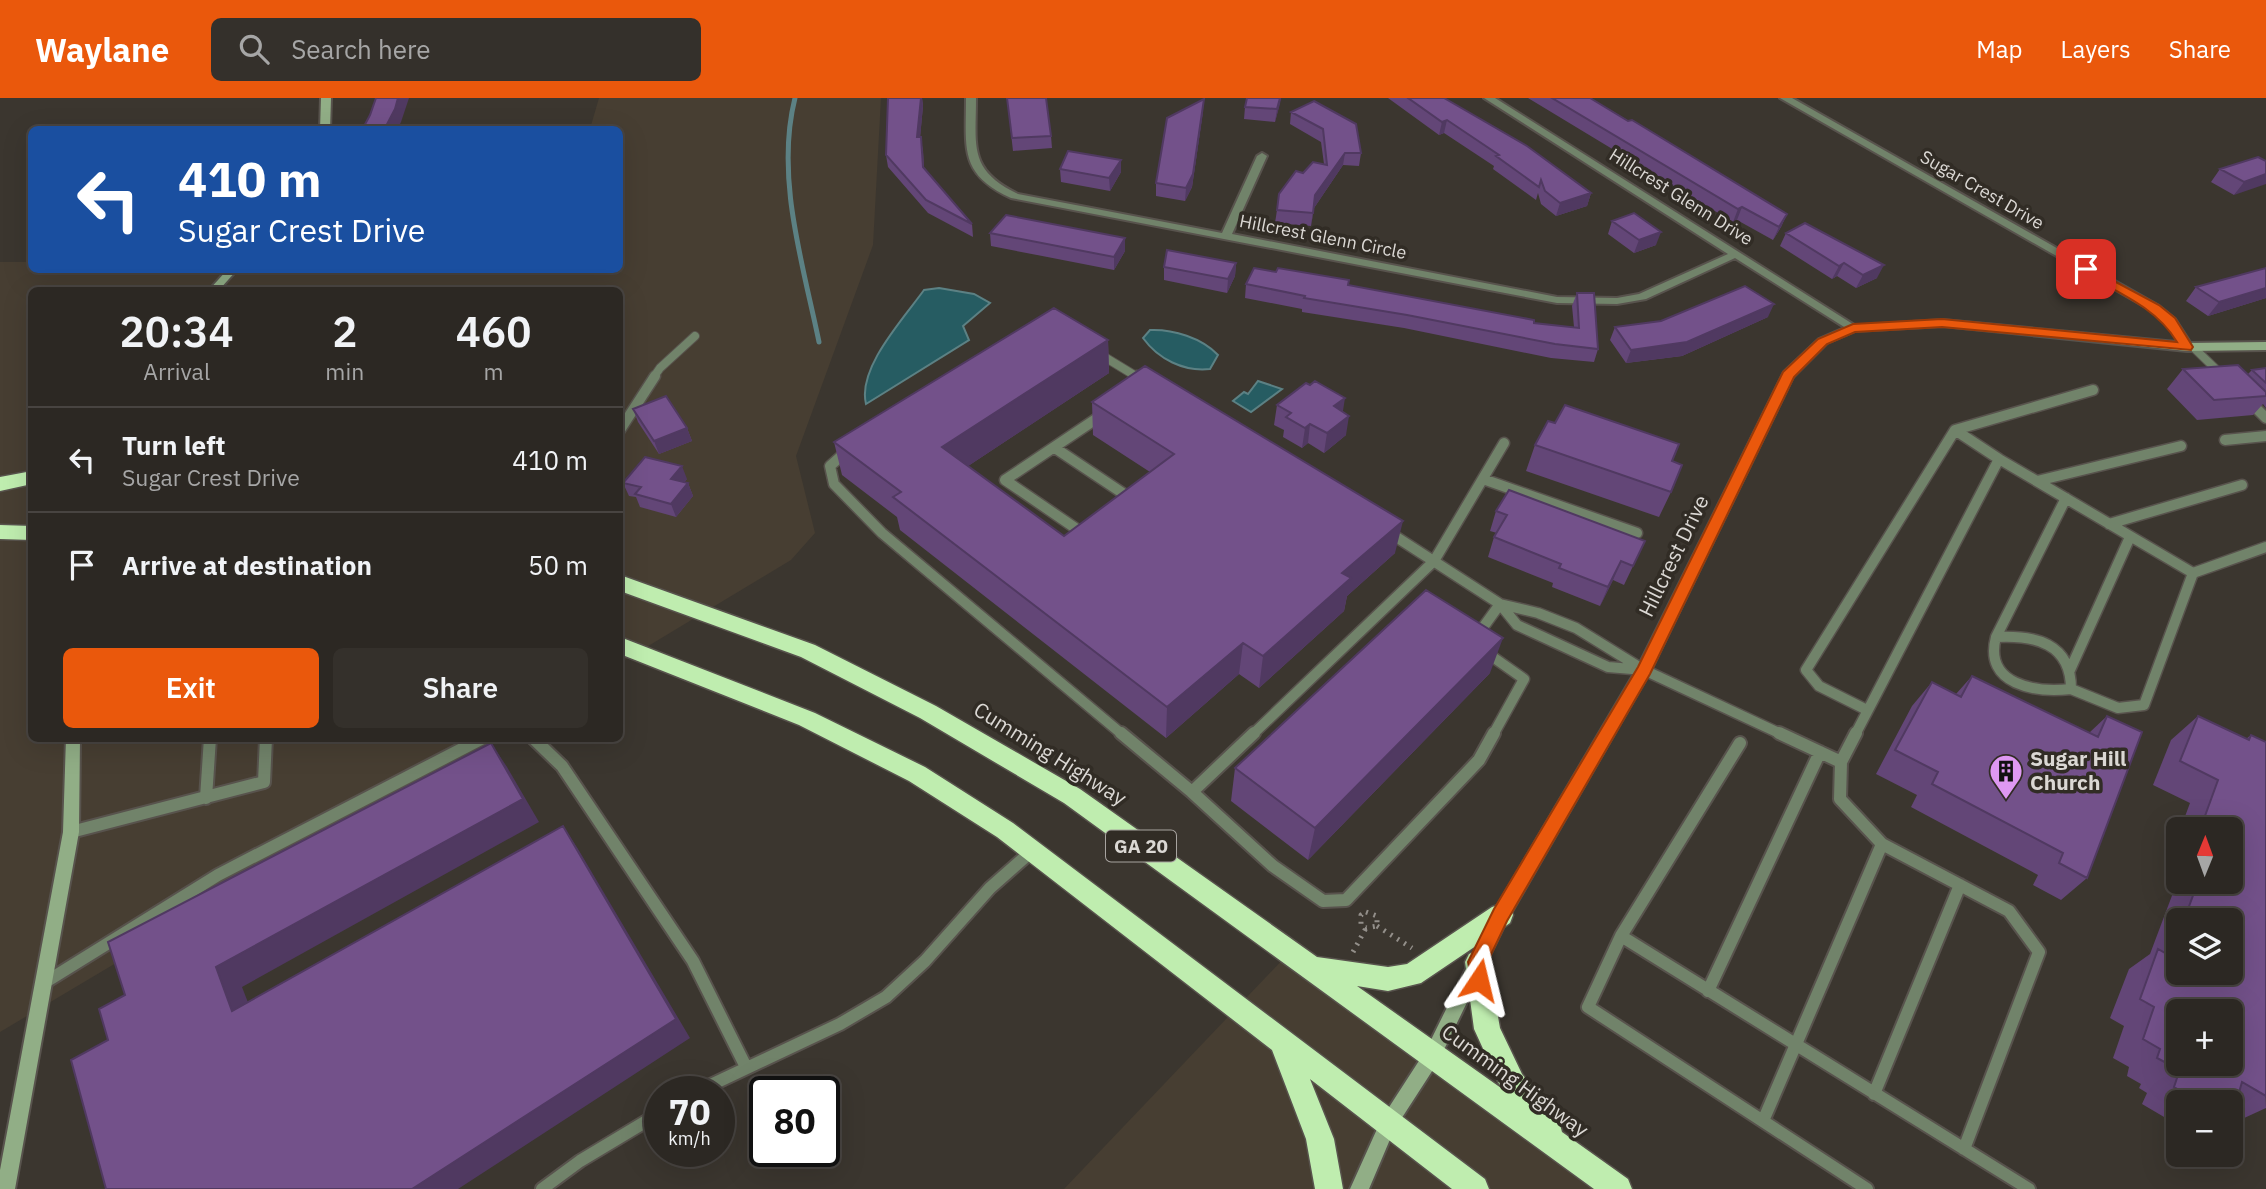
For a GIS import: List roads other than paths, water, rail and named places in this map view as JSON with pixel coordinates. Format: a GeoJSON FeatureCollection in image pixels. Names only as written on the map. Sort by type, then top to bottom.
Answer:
{"type":"FeatureCollection","features":[{"type":"Feature","properties":{"kind":"highway"},"geometry":{"type":"LineString","coordinates":[[0,484],[28,478]]}},
{"type":"Feature","properties":{"kind":"highway"},"geometry":{"type":"LineString","coordinates":[[0,484],[28,485]]}},
{"type":"Feature","properties":{"kind":"highway"},"geometry":{"type":"LineString","coordinates":[[0,532],[28,533]]}},
{"type":"Feature","properties":{"kind":"highway","name":"Cumming Highway"},"geometry":{"type":"LineString","coordinates":[[623,584],[808,651],[928,712],[1072,796],[1618,1189]]}},
{"type":"Feature","properties":{"kind":"highway"},"geometry":{"type":"LineString","coordinates":[[623,646],[807,719],[917,774],[1032,850],[1475,1189]]}},
{"type":"Feature","properties":{"kind":"highway"},"geometry":{"type":"LineString","coordinates":[[1309,965],[1388,979],[1412,975],[1501,915]]}},
{"type":"Feature","properties":{"kind":"highway"},"geometry":{"type":"LineString","coordinates":[[1478,962],[1487,1029],[1498,1055],[1512,1083],[1563,1150]]}},
{"type":"Feature","properties":{"kind":"highway"},"geometry":{"type":"LineString","coordinates":[[1282,1043],[1320,1139],[1329,1189]]}},
{"type":"Feature","properties":{"kind":"street"},"geometry":{"type":"LineString","coordinates":[[325,126],[327,98]]}},
{"type":"Feature","properties":{"kind":"street","name":"Hillcrest Glenn Circle"},"geometry":{"type":"LineString","coordinates":[[971,98],[972,162],[980,175],[994,188],[1015,196],[1557,300],[1617,301],[1642,298],[1725,261],[1736,253]]}},
{"type":"Feature","properties":{"kind":"street","name":"Hillcrest Glenn Drive"},"geometry":{"type":"LineString","coordinates":[[1489,98],[1853,328]]}},
{"type":"Feature","properties":{"kind":"street","name":"Sugar Crest Drive"},"geometry":{"type":"LineString","coordinates":[[1785,98],[2155,308],[2171,321],[2190,347]]}},
{"type":"Feature","properties":{"kind":"street"},"geometry":{"type":"LineString","coordinates":[[1226,236],[1262,156]]}},
{"type":"Feature","properties":{"kind":"street"},"geometry":{"type":"LineString","coordinates":[[217,287],[229,273]]}},
{"type":"Feature","properties":{"kind":"street","name":"Hillcrest Drive"},"geometry":{"type":"LineString","coordinates":[[1359,1189],[1388,1124],[1432,1056],[1501,915],[1644,670],[1788,375],[1823,341],[1853,328],[1942,323],[2190,347],[2266,346]]}},
{"type":"Feature","properties":{"kind":"street"},"geometry":{"type":"LineString","coordinates":[[6,1189],[71,832],[73,742]]}},
{"type":"Feature","properties":{"kind":"lane"},"geometry":{"type":"LineString","coordinates":[[623,425],[660,368],[695,336]]}},
{"type":"Feature","properties":{"kind":"lane"},"geometry":{"type":"LineString","coordinates":[[1087,346],[1158,390]]}},
{"type":"Feature","properties":{"kind":"lane"},"geometry":{"type":"LineString","coordinates":[[2190,347],[2231,384]]}},
{"type":"Feature","properties":{"kind":"lane"},"geometry":{"type":"LineString","coordinates":[[1136,390],[1147,383]]}},
{"type":"Feature","properties":{"kind":"lane"},"geometry":{"type":"LineString","coordinates":[[1867,710],[1819,686],[1806,670],[1955,430],[2093,390]]}},
{"type":"Feature","properties":{"kind":"lane"},"geometry":{"type":"LineString","coordinates":[[2240,393],[2266,418]]}},
{"type":"Feature","properties":{"kind":"lane"},"geometry":{"type":"LineString","coordinates":[[1091,540],[1005,480],[1116,405]]}},
{"type":"Feature","properties":{"kind":"lane"},"geometry":{"type":"LineString","coordinates":[[1955,430],[2193,573],[2266,547]]}},
{"type":"Feature","properties":{"kind":"lane"},"geometry":{"type":"LineString","coordinates":[[2225,440],[2266,436]]}},
{"type":"Feature","properties":{"kind":"lane"},"geometry":{"type":"LineString","coordinates":[[1192,792],[1434,561],[1504,443]]}},
{"type":"Feature","properties":{"kind":"lane"},"geometry":{"type":"LineString","coordinates":[[854,444],[830,466],[834,484],[882,533],[1192,792],[1283,873],[1323,901],[1346,900],[1479,760],[1524,679],[1490,655],[1479,633],[1500,604]]}},
{"type":"Feature","properties":{"kind":"lane"},"geometry":{"type":"LineString","coordinates":[[2037,481],[2181,446]]}},
{"type":"Feature","properties":{"kind":"lane"},"geometry":{"type":"LineString","coordinates":[[1055,448],[1139,504],[1129,511]]}},
{"type":"Feature","properties":{"kind":"lane"},"geometry":{"type":"LineString","coordinates":[[1964,1149],[2039,952],[2009,911],[1882,844],[1840,799],[1841,762],[2000,459]]}},
{"type":"Feature","properties":{"kind":"lane"},"geometry":{"type":"LineString","coordinates":[[1483,479],[1637,533]]}},
{"type":"Feature","properties":{"kind":"lane"},"geometry":{"type":"LineString","coordinates":[[2109,524],[2242,485]]}},
{"type":"Feature","properties":{"kind":"lane"},"geometry":{"type":"LineString","coordinates":[[2066,498],[1996,637],[1992,652],[2002,671],[2015,684],[2045,692],[2071,689],[2118,708],[2144,705],[2193,573]]}},
{"type":"Feature","properties":{"kind":"lane"},"geometry":{"type":"LineString","coordinates":[[1382,528],[1500,604],[1517,625],[1608,667],[1644,670]]}},
{"type":"Feature","properties":{"kind":"lane"},"geometry":{"type":"LineString","coordinates":[[2070,670],[2130,537]]}},
{"type":"Feature","properties":{"kind":"lane"},"geometry":{"type":"LineString","coordinates":[[1500,604],[1528,607],[1617,648],[1644,670],[1841,762]]}},
{"type":"Feature","properties":{"kind":"lane"},"geometry":{"type":"LineString","coordinates":[[1996,637],[2028,636],[2048,643],[2062,654],[2070,670],[2071,689]]}},
{"type":"Feature","properties":{"kind":"lane"},"geometry":{"type":"LineString","coordinates":[[206,798],[210,742]]}},
{"type":"Feature","properties":{"kind":"lane"},"geometry":{"type":"LineString","coordinates":[[71,832],[264,782],[266,742]]}},
{"type":"Feature","properties":{"kind":"lane"},"geometry":{"type":"LineString","coordinates":[[44,983],[253,856],[475,742]]}},
{"type":"Feature","properties":{"kind":"lane"},"geometry":{"type":"LineString","coordinates":[[537,742],[562,766],[693,961],[746,1067]]}},
{"type":"Feature","properties":{"kind":"lane"},"geometry":{"type":"LineString","coordinates":[[1740,743],[1621,936],[1588,1007],[1867,1189]]}},
{"type":"Feature","properties":{"kind":"lane"},"geometry":{"type":"LineString","coordinates":[[1709,991],[1820,752]]}},
{"type":"Feature","properties":{"kind":"lane"},"geometry":{"type":"LineString","coordinates":[[1763,1121],[1793,1045],[1882,844]]}},
{"type":"Feature","properties":{"kind":"lane"},"geometry":{"type":"LineString","coordinates":[[728,1076],[815,1037],[886,997],[932,954],[987,891],[1032,850]]}},
{"type":"Feature","properties":{"kind":"lane"},"geometry":{"type":"LineString","coordinates":[[1874,1094],[1960,885]]}},
{"type":"Feature","properties":{"kind":"lane"},"geometry":{"type":"LineString","coordinates":[[1621,936],[2029,1189]]}},
{"type":"Feature","properties":{"kind":"lane"},"geometry":{"type":"LineString","coordinates":[[542,1189],[580,1161],[644,1123]]}},
{"type":"Feature","properties":{"kind":"water"},"geometry":{"type":"Polygon","coordinates":[[[939,288],[974,294],[990,303],[963,326],[969,340],[866,404],[868,375],[884,344],[924,290],[939,288]]]}},
{"type":"Feature","properties":{"kind":"water"},"geometry":{"type":"Polygon","coordinates":[[[1150,330],[1187,336],[1218,355],[1210,369],[1181,366],[1164,358],[1149,345],[1143,338],[1150,330]]]}},
{"type":"Feature","properties":{"kind":"water"},"geometry":{"type":"Polygon","coordinates":[[[1258,381],[1282,389],[1251,412],[1233,401],[1244,392],[1248,394],[1258,381]]]}},
{"type":"Feature","properties":{"kind":"waterway"},"geometry":{"type":"LineString","coordinates":[[795,98],[788,158],[793,220],[819,342]]}},
{"type":"Feature","properties":{"kind":"place","name":"Sugar Hill Church"},"geometry":{"type":"Point","coordinates":[2006,801]}}]}
